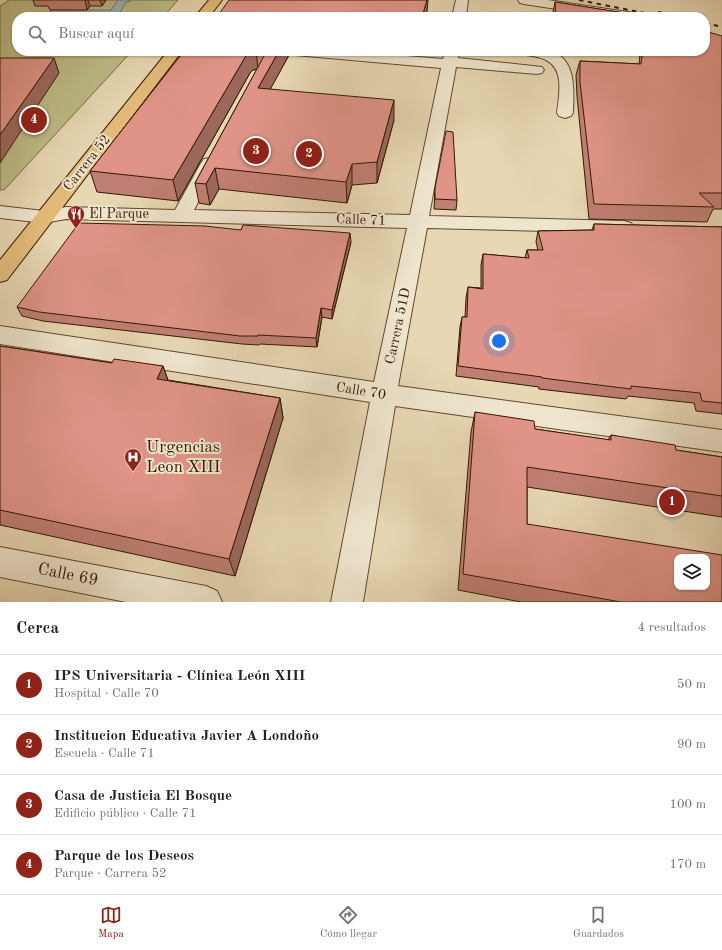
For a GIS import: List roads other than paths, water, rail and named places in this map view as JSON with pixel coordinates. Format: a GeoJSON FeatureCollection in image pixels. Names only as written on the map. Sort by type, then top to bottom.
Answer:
{"type":"FeatureCollection","features":[{"type":"Feature","properties":{"kind":"main road"},"geometry":{"type":"LineString","coordinates":[[206,12],[216,0]]}},
{"type":"Feature","properties":{"kind":"main road","name":"Carrera 52"},"geometry":{"type":"LineString","coordinates":[[0,275],[44,217],[172,56]]}},
{"type":"Feature","properties":{"kind":"street"},"geometry":{"type":"LineString","coordinates":[[460,12],[462,0]]}},
{"type":"Feature","properties":{"kind":"street"},"geometry":{"type":"LineString","coordinates":[[524,0],[602,12]]}},
{"type":"Feature","properties":{"kind":"street"},"geometry":{"type":"LineString","coordinates":[[392,56],[451,59],[537,70]]}},
{"type":"Feature","properties":{"kind":"street"},"geometry":{"type":"LineString","coordinates":[[549,56],[555,59],[564,68],[567,88],[565,113]]}},
{"type":"Feature","properties":{"kind":"street","name":"Carrera 51D"},"geometry":{"type":"LineString","coordinates":[[347,602],[384,394],[451,59]]}},
{"type":"Feature","properties":{"kind":"street"},"geometry":{"type":"LineString","coordinates":[[181,216],[217,149]]}},
{"type":"Feature","properties":{"kind":"street","name":"Calle 71"},"geometry":{"type":"LineString","coordinates":[[0,212],[44,217],[66,212],[642,228]]}},
{"type":"Feature","properties":{"kind":"street","name":"Calle 70"},"geometry":{"type":"LineString","coordinates":[[0,335],[384,394],[722,441]]}},
{"type":"Feature","properties":{"kind":"street","name":"Calle 69"},"geometry":{"type":"LineString","coordinates":[[0,562],[206,602]]}},
{"type":"Feature","properties":{"kind":"water"},"geometry":{"type":"Polygon","coordinates":[[[118,0],[130,0],[129,2],[126,2],[120,12],[50,12],[51,10],[111,10],[118,0]]]}},
{"type":"Feature","properties":{"kind":"railway"},"geometry":{"type":"LineString","coordinates":[[579,0],[639,12]]}},
{"type":"Feature","properties":{"kind":"railway"},"geometry":{"type":"LineString","coordinates":[[710,24],[722,27]]}},
{"type":"Feature","properties":{"kind":"place","name":"Parque de los Deseos"},"geometry":{"type":"Point","coordinates":[34,120]}},
{"type":"Feature","properties":{"kind":"place","name":"Casa de Justicia El Bosque"},"geometry":{"type":"Point","coordinates":[256,151]}},
{"type":"Feature","properties":{"kind":"place","name":"Institucion Educativa Javier A Londoño"},"geometry":{"type":"Point","coordinates":[309,154]}},
{"type":"Feature","properties":{"kind":"place","name":"El Parque"},"geometry":{"type":"Point","coordinates":[76,229]}},
{"type":"Feature","properties":{"kind":"place","name":"Urgencias Leon XIII"},"geometry":{"type":"Point","coordinates":[133,472]}},
{"type":"Feature","properties":{"kind":"place","name":"IPS Universitaria - Clínica León XIII"},"geometry":{"type":"Point","coordinates":[672,502]}}]}
